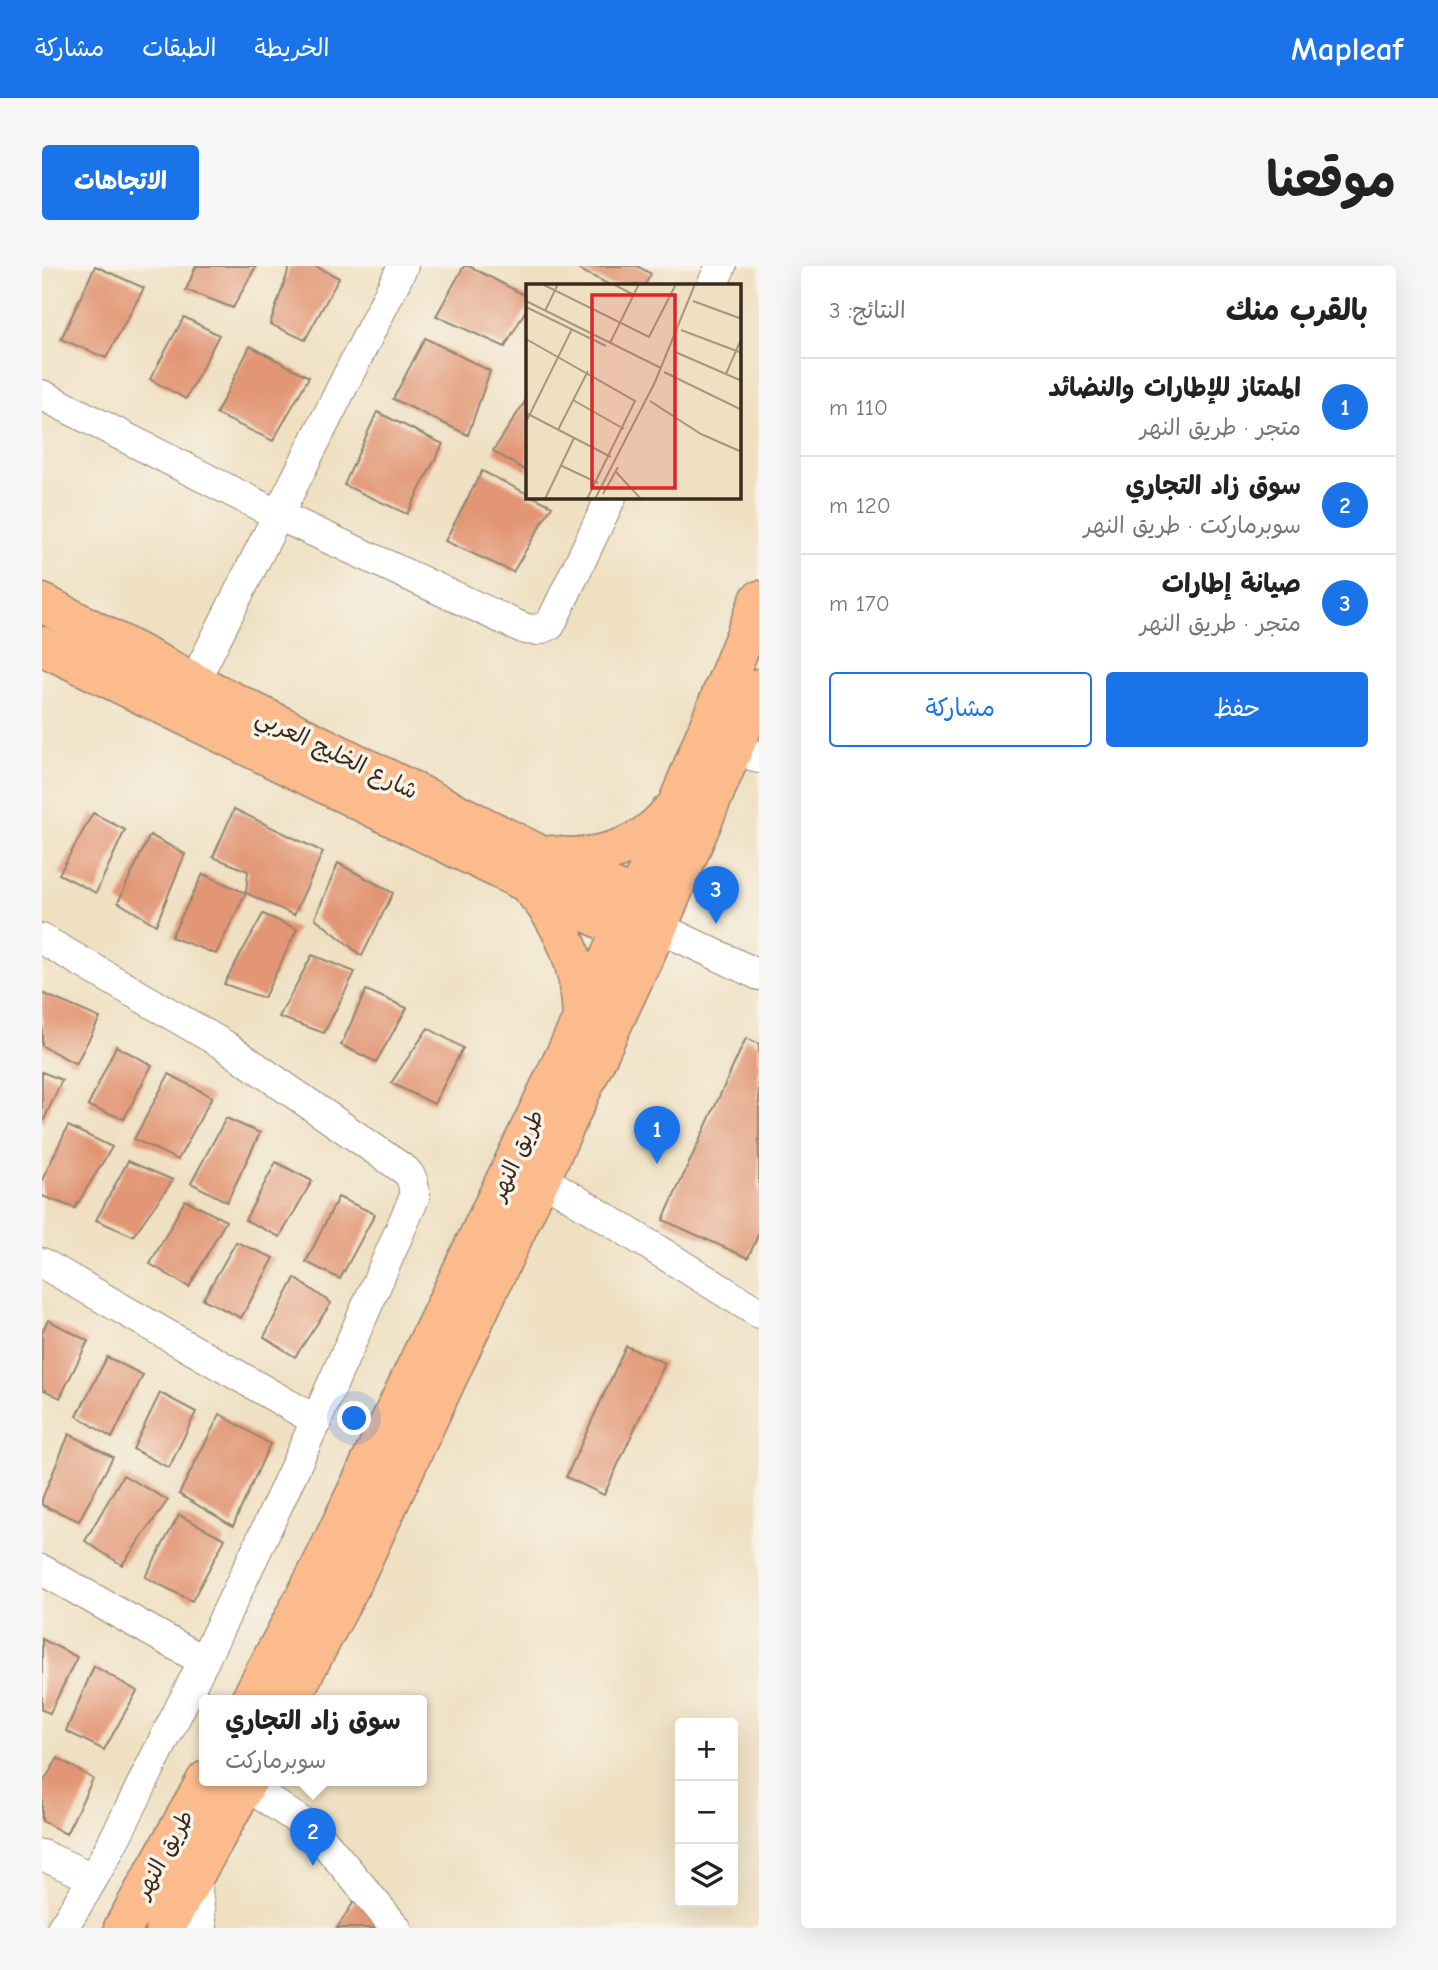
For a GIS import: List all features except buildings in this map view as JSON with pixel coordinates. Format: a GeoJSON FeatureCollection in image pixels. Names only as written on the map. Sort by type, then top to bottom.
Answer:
{"type":"FeatureCollection","features":[{"type":"Feature","properties":{"kind":"main road","name":"طريق النهر"},"geometry":{"type":"LineString","coordinates":[[293,1695],[350,1587],[541,1178],[679,800],[759,600]]}},
{"type":"Feature","properties":{"kind":"main road","name":"شارع الخليج العربي"},"geometry":{"type":"LineString","coordinates":[[42,603],[194,682],[532,868]]}},
{"type":"Feature","properties":{"kind":"main road","name":"شارع الخليج العربي"},"geometry":{"type":"LineString","coordinates":[[42,646],[638,918]]}},
{"type":"Feature","properties":{"kind":"main road","name":"طريق النهر"},"geometry":{"type":"LineString","coordinates":[[253,1695],[319,1570],[582,1019],[638,918],[747,752],[759,688]]}},
{"type":"Feature","properties":{"kind":"main road"},"geometry":{"type":"LineString","coordinates":[[582,1019],[576,968],[557,921],[542,900],[532,868],[565,858],[592,856],[618,849],[642,838],[663,821],[679,800]]}},
{"type":"Feature","properties":{"kind":"main road","name":"طريق النهر"},"geometry":{"type":"LineString","coordinates":[[123,1928],[203,1786]]}},
{"type":"Feature","properties":{"kind":"main road","name":"طريق النهر"},"geometry":{"type":"LineString","coordinates":[[165,1928],[245,1786]]}},
{"type":"Feature","properties":{"kind":"street"},"geometry":{"type":"LineString","coordinates":[[712,284],[721,266]]}},
{"type":"Feature","properties":{"kind":"street"},"geometry":{"type":"LineString","coordinates":[[194,682],[398,268]]}},
{"type":"Feature","properties":{"kind":"street"},"geometry":{"type":"LineString","coordinates":[[42,395],[278,515],[525,629],[536,630],[550,625],[610,499]]}},
{"type":"Feature","properties":{"kind":"street"},"geometry":{"type":"LineString","coordinates":[[638,918],[759,975]]}},
{"type":"Feature","properties":{"kind":"street"},"geometry":{"type":"LineString","coordinates":[[42,939],[224,1045],[412,1177],[414,1198],[317,1421],[204,1661],[93,1878],[62,1928]]}},
{"type":"Feature","properties":{"kind":"street"},"geometry":{"type":"LineString","coordinates":[[541,1178],[759,1313]]}},
{"type":"Feature","properties":{"kind":"street"},"geometry":{"type":"LineString","coordinates":[[42,1263],[317,1421]]}},
{"type":"Feature","properties":{"kind":"street"},"geometry":{"type":"LineString","coordinates":[[42,1570],[204,1661]]}},
{"type":"Feature","properties":{"kind":"street"},"geometry":{"type":"LineString","coordinates":[[251,1786],[315,1831],[396,1928]]}},
{"type":"Feature","properties":{"kind":"street"},"geometry":{"type":"LineString","coordinates":[[42,1855],[93,1878]]}},
{"type":"Feature","properties":{"kind":"street"},"geometry":{"type":"LineString","coordinates":[[195,1877],[202,1928]]}},
{"type":"Feature","properties":{"kind":"place","name":"صيانة إطارات"},"geometry":{"type":"Point","coordinates":[716,924]}},
{"type":"Feature","properties":{"kind":"place","name":"الممتاز للإطارات والنضائد"},"geometry":{"type":"Point","coordinates":[657,1164]}},
{"type":"Feature","properties":{"kind":"place","name":"سوق زاد التجاري"},"geometry":{"type":"Point","coordinates":[313,1866]}}]}
